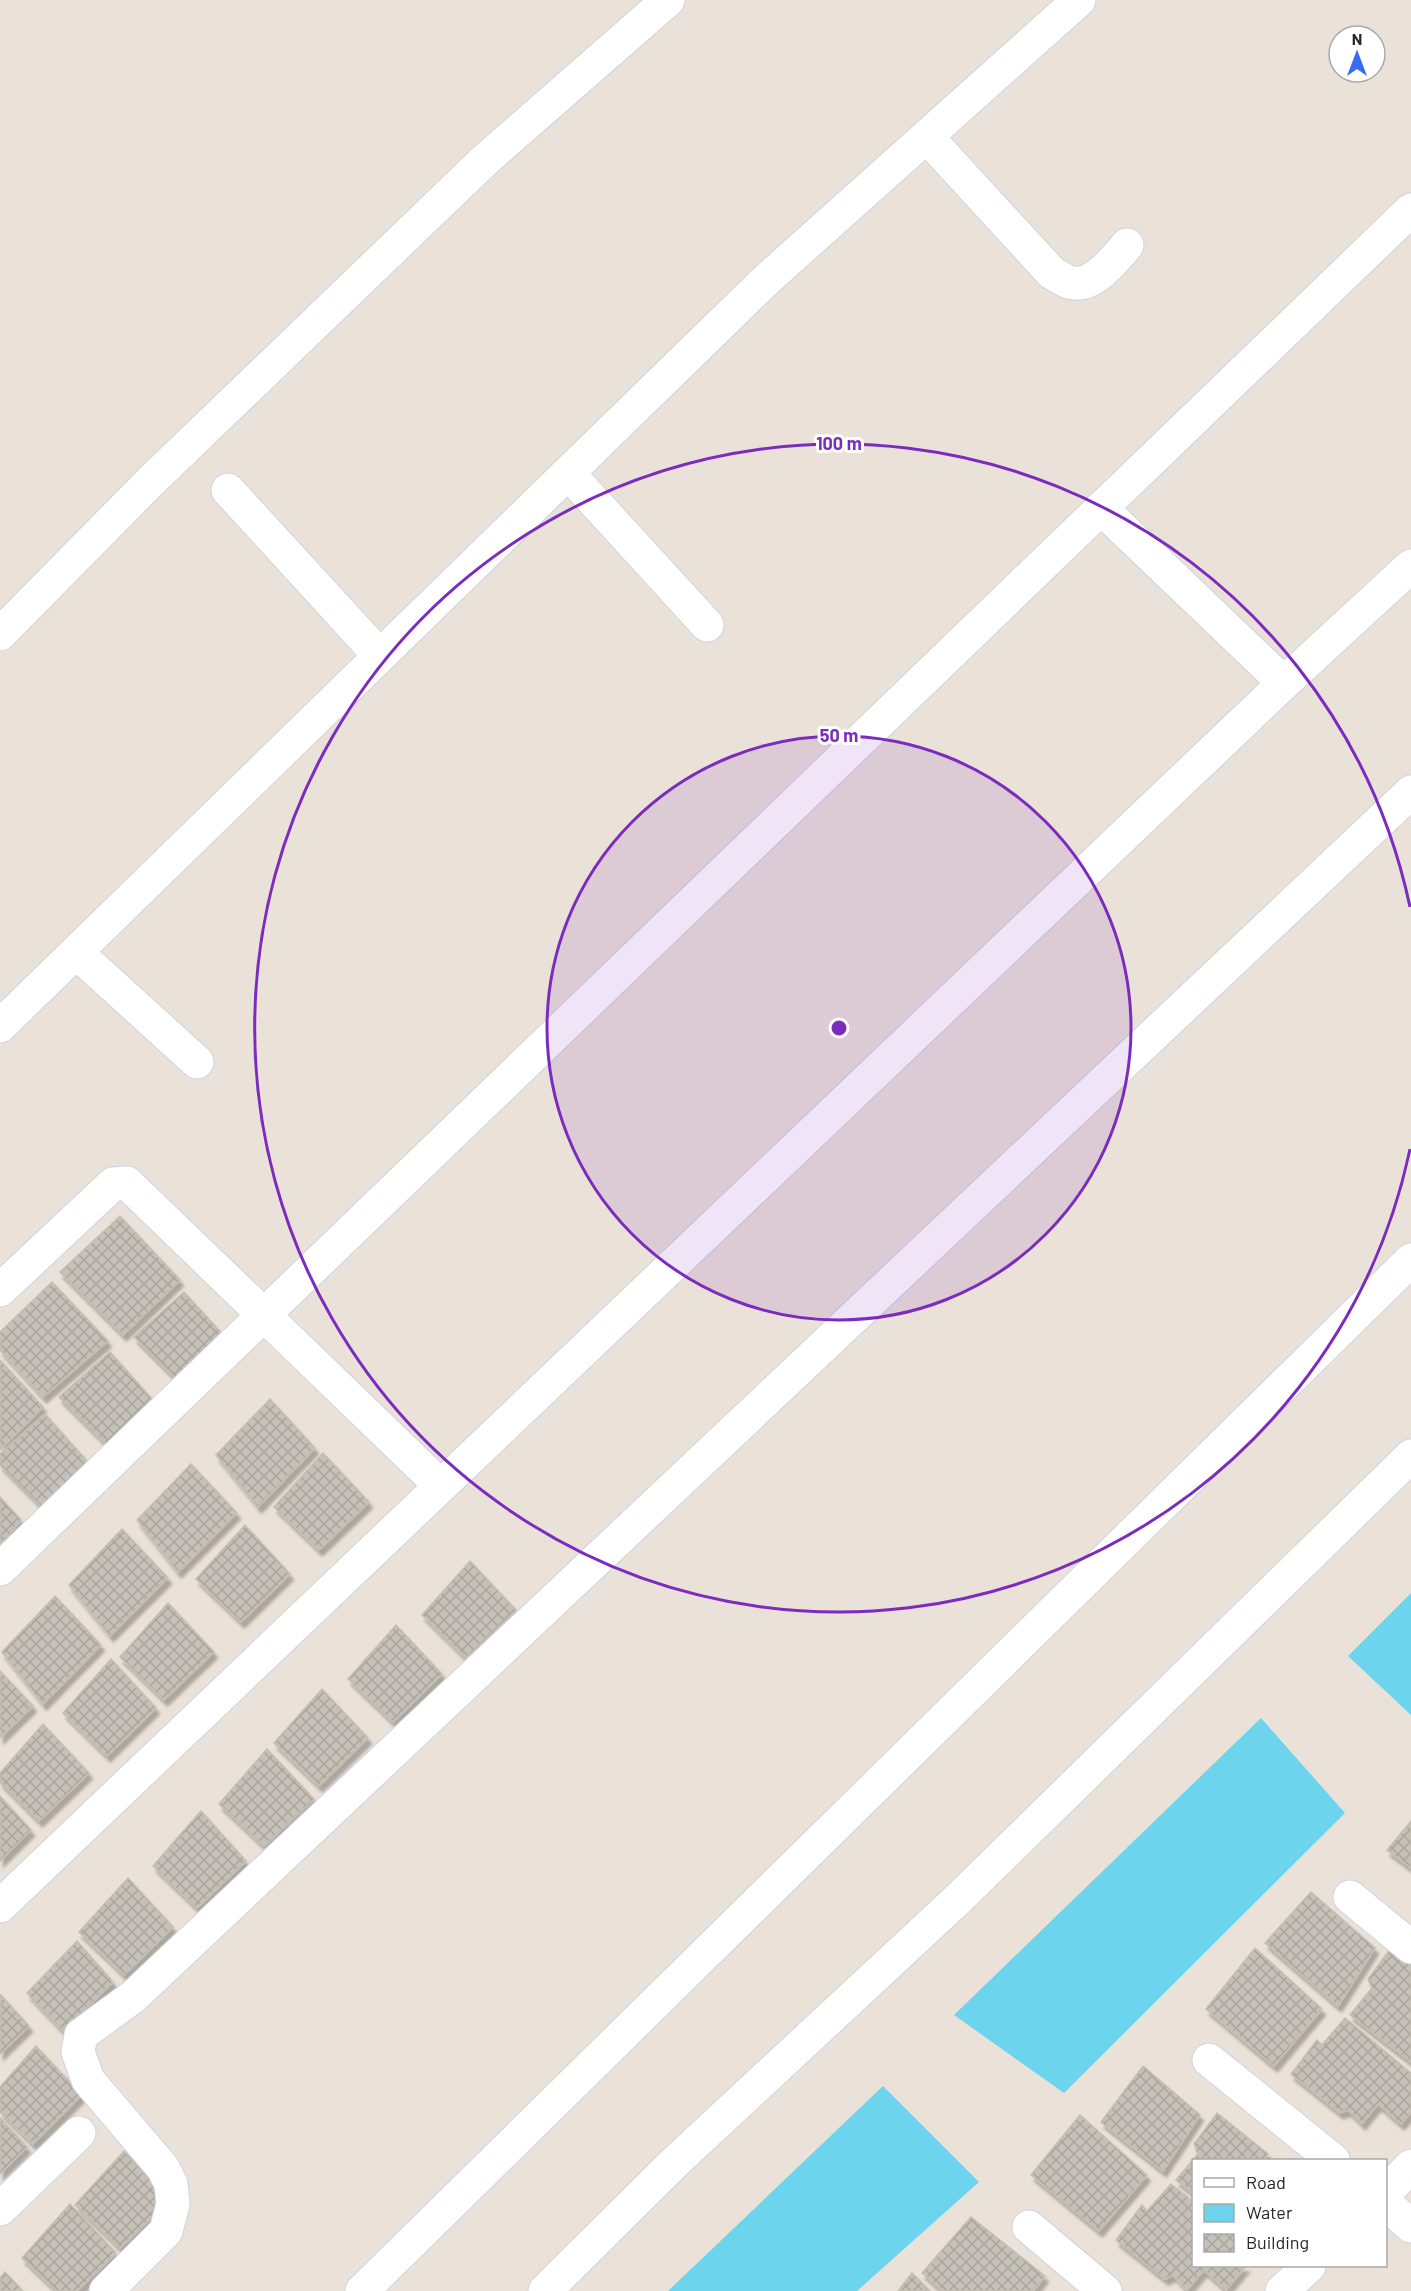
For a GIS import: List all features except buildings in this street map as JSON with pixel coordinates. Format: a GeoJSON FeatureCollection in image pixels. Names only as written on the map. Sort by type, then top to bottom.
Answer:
{"type":"FeatureCollection","features":[{"type":"Feature","properties":{"kind":"street"},"geometry":{"type":"LineString","coordinates":[[0,634],[150,482],[485,160],[668,0]]}},
{"type":"Feature","properties":{"kind":"street"},"geometry":{"type":"LineString","coordinates":[[0,1026],[765,282],[1079,0]]}},
{"type":"Feature","properties":{"kind":"street"},"geometry":{"type":"LineString","coordinates":[[927,137],[1052,273],[1074,284],[1091,279],[1112,263],[1127,245]]}},
{"type":"Feature","properties":{"kind":"street"},"geometry":{"type":"LineString","coordinates":[[0,1569],[1411,210]]}},
{"type":"Feature","properties":{"kind":"street"},"geometry":{"type":"LineString","coordinates":[[568,473],[706,625]]}},
{"type":"Feature","properties":{"kind":"street"},"geometry":{"type":"LineString","coordinates":[[228,490],[380,656]]}},
{"type":"Feature","properties":{"kind":"street"},"geometry":{"type":"LineString","coordinates":[[1101,508],[1284,683]]}},
{"type":"Feature","properties":{"kind":"street"},"geometry":{"type":"LineString","coordinates":[[0,1906],[1284,683],[1411,566]]}},
{"type":"Feature","properties":{"kind":"street"},"geometry":{"type":"LineString","coordinates":[[106,2291],[166,2231],[173,2204],[171,2184],[163,2168],[88,2080],[78,2052],[81,2035],[142,1988],[1411,792]]}},
{"type":"Feature","properties":{"kind":"street"},"geometry":{"type":"LineString","coordinates":[[76,952],[197,1062]]}},
{"type":"Feature","properties":{"kind":"street"},"geometry":{"type":"LineString","coordinates":[[0,1290],[113,1184],[122,1182],[134,1187],[441,1486]]}},
{"type":"Feature","properties":{"kind":"street"},"geometry":{"type":"LineString","coordinates":[[362,2291],[1411,1260]]}},
{"type":"Feature","properties":{"kind":"street"},"geometry":{"type":"LineString","coordinates":[[545,2291],[674,2163],[957,1900],[1411,1456]]}},
{"type":"Feature","properties":{"kind":"street"},"geometry":{"type":"LineString","coordinates":[[1350,1897],[1411,1947]]}},
{"type":"Feature","properties":{"kind":"street"},"geometry":{"type":"LineString","coordinates":[[1209,2060],[1332,2159]]}},
{"type":"Feature","properties":{"kind":"street"},"geometry":{"type":"LineString","coordinates":[[0,2209],[79,2133]]}},
{"type":"Feature","properties":{"kind":"street"},"geometry":{"type":"LineString","coordinates":[[1387,2191],[1411,2166]]}},
{"type":"Feature","properties":{"kind":"street"},"geometry":{"type":"LineString","coordinates":[[1387,2205],[1411,2226]]}},
{"type":"Feature","properties":{"kind":"street"},"geometry":{"type":"LineString","coordinates":[[1029,2227],[1105,2291]]}},
{"type":"Feature","properties":{"kind":"street"},"geometry":{"type":"LineString","coordinates":[[1282,2291],[1307,2267]]}},
{"type":"Feature","properties":{"kind":"water"},"geometry":{"type":"Polygon","coordinates":[[[1411,1593],[1411,1715],[1348,1656],[1411,1593]]]}},
{"type":"Feature","properties":{"kind":"water"},"geometry":{"type":"Polygon","coordinates":[[[1261,1718],[1345,1813],[1064,2093],[954,2015],[1261,1718]]]}},
{"type":"Feature","properties":{"kind":"water"},"geometry":{"type":"Polygon","coordinates":[[[883,2086],[979,2182],[857,2291],[668,2291],[883,2086]]]}}]}
